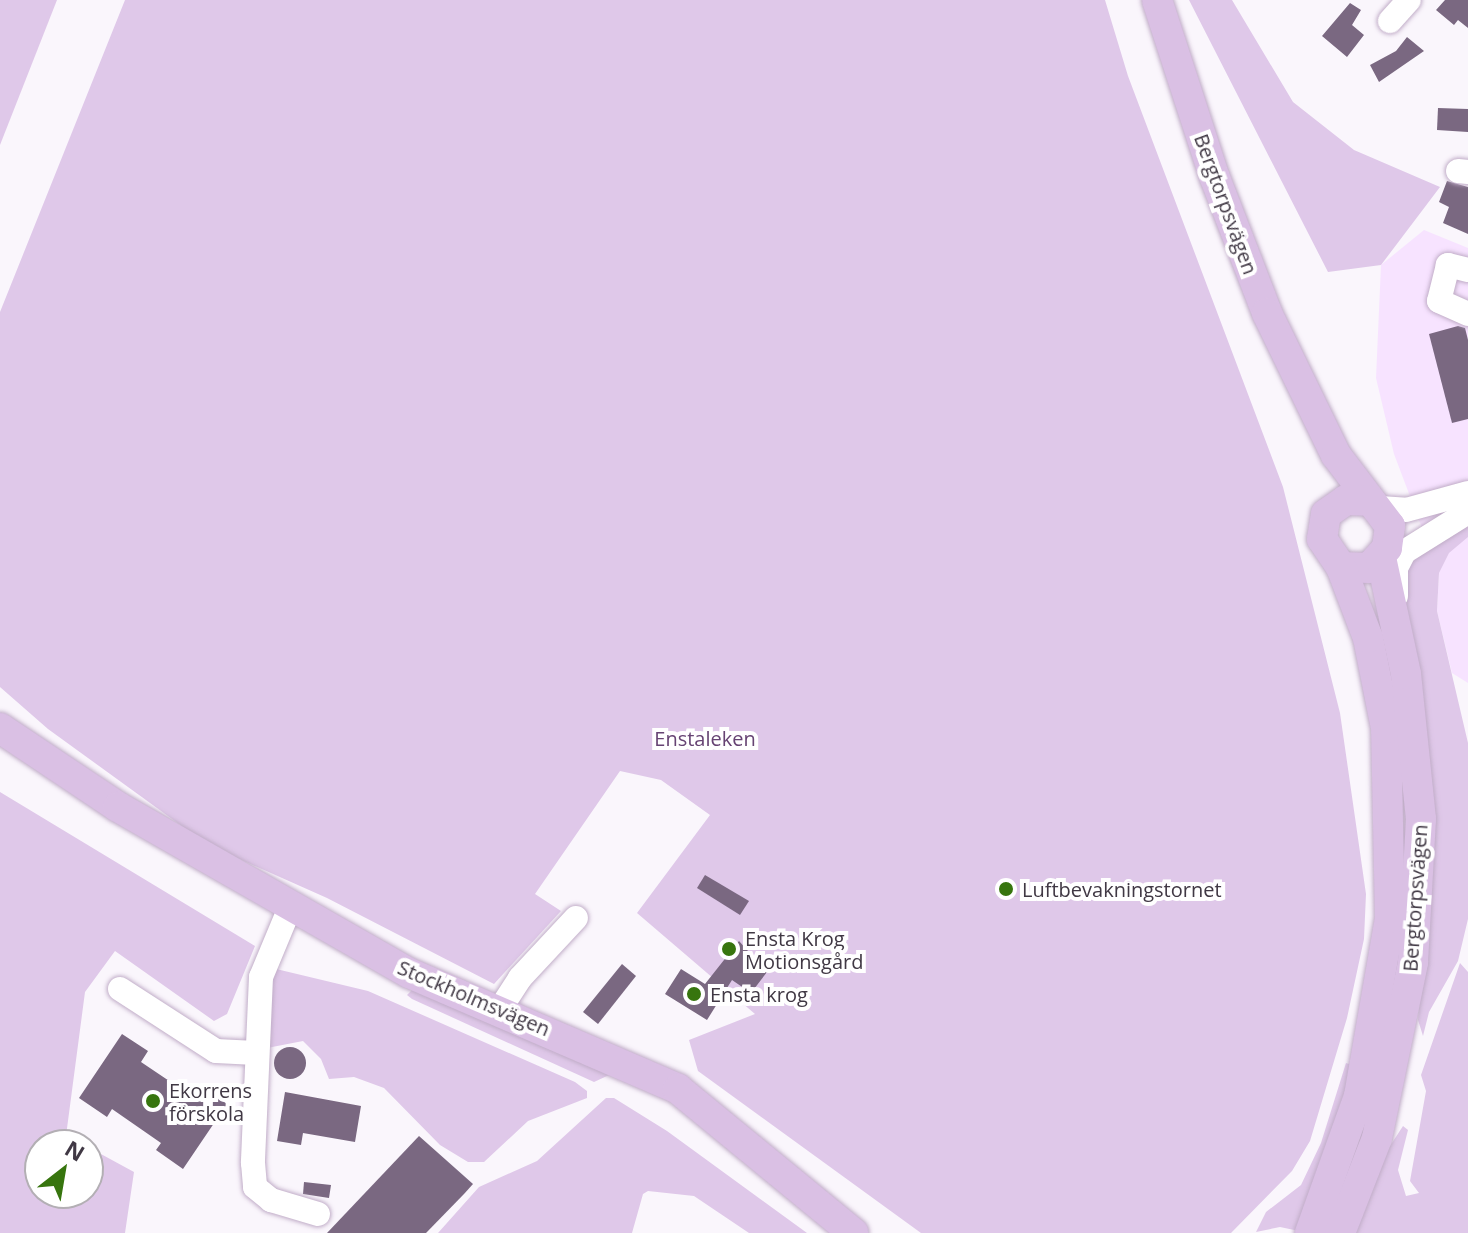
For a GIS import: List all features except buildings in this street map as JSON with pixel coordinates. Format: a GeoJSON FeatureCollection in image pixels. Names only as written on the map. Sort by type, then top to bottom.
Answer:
{"type":"FeatureCollection","features":[{"type":"Feature","properties":{"kind":"main road","name":"Bergtorpsvägen"},"geometry":{"type":"LineString","coordinates":[[1157,0],[1215,178],[1309,403],[1336,455],[1390,526],[1384,552],[1406,674],[1421,819],[1413,962],[1377,1138],[1340,1233]]}},
{"type":"Feature","properties":{"kind":"main road","name":"Bergtorpsvägen"},"geometry":{"type":"LineString","coordinates":[[1309,403],[1334,505],[1322,525],[1322,539],[1341,567],[1368,638],[1386,728],[1390,918],[1359,1096],[1310,1233]]}},
{"type":"Feature","properties":{"kind":"main road"},"geometry":{"type":"LineString","coordinates":[[1334,505],[1375,504]]}},
{"type":"Feature","properties":{"kind":"main road"},"geometry":{"type":"LineString","coordinates":[[1341,567],[1369,568],[1384,552]]}},
{"type":"Feature","properties":{"kind":"main road","name":"Stockholmsvägen"},"geometry":{"type":"LineString","coordinates":[[0,728],[118,807],[409,973],[500,1009],[678,1089],[853,1233]]}},
{"type":"Feature","properties":{"kind":"street"},"geometry":{"type":"LineString","coordinates":[[1390,21],[1409,0]]}},
{"type":"Feature","properties":{"kind":"street"},"geometry":{"type":"LineString","coordinates":[[1468,270],[1448,265],[1439,301],[1468,314]]}},
{"type":"Feature","properties":{"kind":"street"},"geometry":{"type":"LineString","coordinates":[[1375,504],[1406,510],[1468,493]]}},
{"type":"Feature","properties":{"kind":"street"},"geometry":{"type":"LineString","coordinates":[[1384,552],[1406,529],[1468,504]]}},
{"type":"Feature","properties":{"kind":"street"},"geometry":{"type":"LineString","coordinates":[[1406,674],[1396,568],[1414,542],[1468,512]]}},
{"type":"Feature","properties":{"kind":"street"},"geometry":{"type":"LineString","coordinates":[[291,905],[261,977],[256,1053],[255,1187],[314,1227]]}},
{"type":"Feature","properties":{"kind":"street"},"geometry":{"type":"LineString","coordinates":[[500,1009],[520,978],[576,918]]}},
{"type":"Feature","properties":{"kind":"street"},"geometry":{"type":"LineString","coordinates":[[120,989],[216,1051],[256,1053]]}},
{"type":"Feature","properties":{"kind":"shaded area"},"geometry":{"type":"Polygon","coordinates":[[[1424,230],[1468,248],[1468,683],[1452,673],[1437,611],[1439,573],[1394,454],[1376,378],[1381,265],[1424,230]]]}},
{"type":"Feature","properties":{"kind":"green space"},"geometry":{"type":"Polygon","coordinates":[[[0,0],[57,0],[0,145],[0,0]]]}},
{"type":"Feature","properties":{"kind":"green space","name":"Enstaleken"},"geometry":{"type":"Polygon","coordinates":[[[125,0],[1105,0],[1128,76],[1283,487],[1340,713],[1366,894],[1364,939],[1347,1018],[1310,1141],[1292,1171],[1231,1233],[921,1233],[698,1071],[689,1040],[755,1014],[637,913],[710,815],[661,780],[620,771],[535,894],[561,911],[494,984],[327,898],[208,845],[48,729],[0,687],[0,312],[125,0]]]}},
{"type":"Feature","properties":{"kind":"green space"},"geometry":{"type":"Polygon","coordinates":[[[1189,0],[1232,0],[1293,102],[1354,150],[1440,187],[1381,265],[1328,272],[1189,0]]]}},
{"type":"Feature","properties":{"kind":"green space"},"geometry":{"type":"Polygon","coordinates":[[[1468,518],[1468,537],[1449,553],[1439,573],[1437,611],[1468,743],[1468,919],[1458,961],[1429,1012],[1423,1036],[1418,1020],[1430,872],[1401,580],[1410,553],[1468,518]]]}},
{"type":"Feature","properties":{"kind":"green space"},"geometry":{"type":"Polygon","coordinates":[[[0,792],[255,946],[227,1014],[214,1021],[115,951],[85,992],[67,1129],[24,1129],[24,1209],[104,1209],[104,1156],[134,1172],[125,1233],[0,1233],[0,792]]]}},
{"type":"Feature","properties":{"kind":"green space"},"geometry":{"type":"Polygon","coordinates":[[[1460,963],[1468,972],[1468,1233],[1354,1233],[1379,1163],[1403,1126],[1408,1130],[1398,1170],[1406,1196],[1419,1193],[1410,1181],[1426,1091],[1421,1075],[1460,963]]]}},
{"type":"Feature","properties":{"kind":"green space"},"geometry":{"type":"Polygon","coordinates":[[[272,968],[368,991],[575,1082],[587,1091],[587,1098],[528,1121],[484,1162],[468,1162],[440,1145],[384,1088],[354,1077],[329,1079],[321,1059],[303,1041],[267,1048],[272,968]]]}},
{"type":"Feature","properties":{"kind":"green space"},"geometry":{"type":"Polygon","coordinates":[[[416,986],[620,1070],[594,1082],[412,999],[407,995],[416,986]]]}},
{"type":"Feature","properties":{"kind":"green space"},"geometry":{"type":"Polygon","coordinates":[[[1346,1063],[1357,1067],[1299,1231],[1280,1227],[1256,1232],[1266,1212],[1301,1185],[1321,1143],[1346,1063]]]}},
{"type":"Feature","properties":{"kind":"green space"},"geometry":{"type":"Polygon","coordinates":[[[606,1098],[614,1098],[667,1131],[807,1233],[749,1233],[694,1196],[648,1191],[643,1194],[632,1233],[438,1233],[479,1187],[537,1161],[606,1098]]]}},
{"type":"Feature","properties":{"kind":"place","name":"Luftbevakningstornet"},"geometry":{"type":"Point","coordinates":[1006,889]}},
{"type":"Feature","properties":{"kind":"place","name":"Ensta Krog Motionsgård"},"geometry":{"type":"Point","coordinates":[729,949]}},
{"type":"Feature","properties":{"kind":"place","name":"Ensta krog"},"geometry":{"type":"Point","coordinates":[694,994]}},
{"type":"Feature","properties":{"kind":"place","name":"Ekorrens förskola"},"geometry":{"type":"Point","coordinates":[153,1101]}}]}
